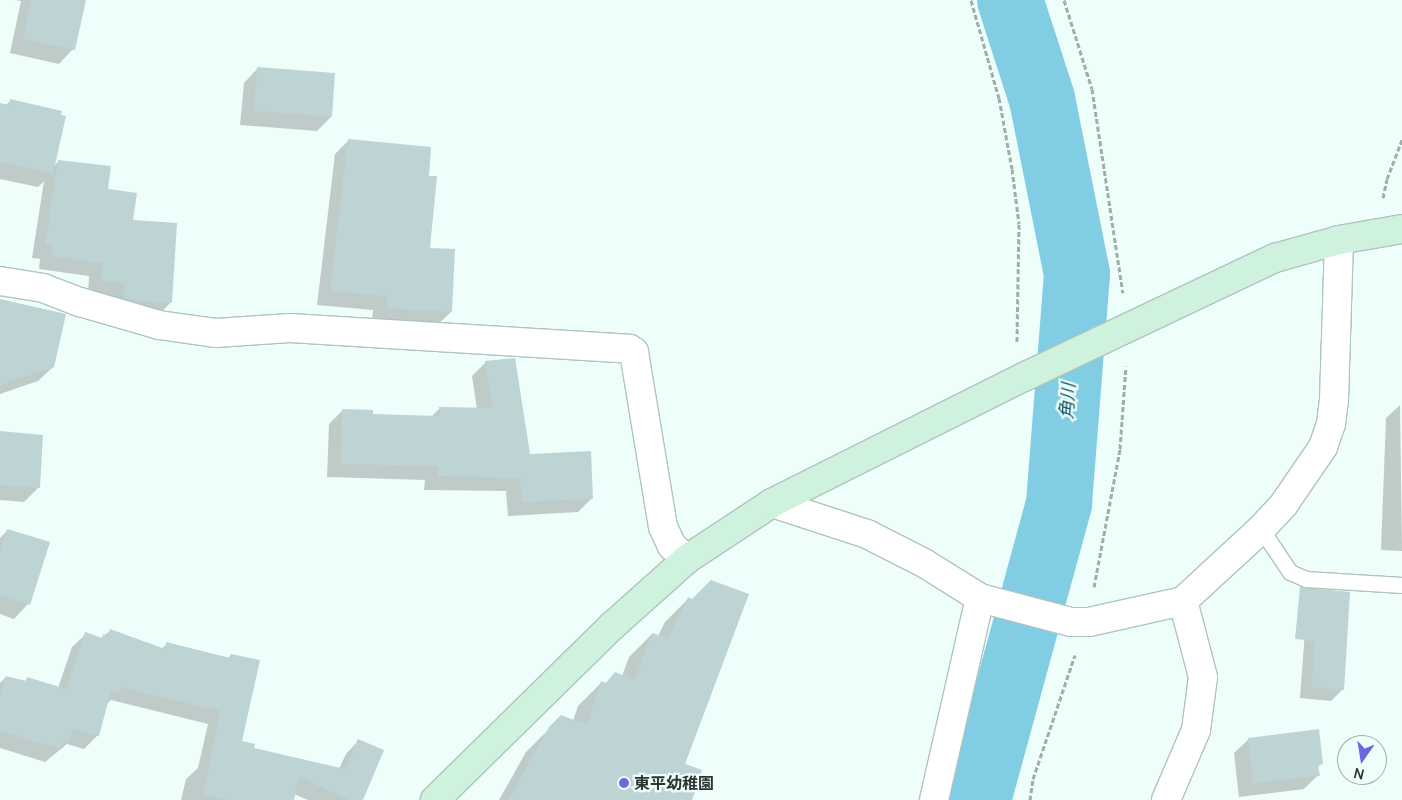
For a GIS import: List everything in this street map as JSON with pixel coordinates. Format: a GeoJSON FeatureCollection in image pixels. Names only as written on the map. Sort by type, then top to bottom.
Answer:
{"type":"FeatureCollection","features":[{"type":"Feature","properties":{"kind":"street"},"geometry":{"type":"LineString","coordinates":[[435,800],[610,627],[687,559],[723,532],[772,504],[1021,379],[1275,258],[1338,240],[1393,230]]}},
{"type":"Feature","properties":{"kind":"street"},"geometry":{"type":"LineString","coordinates":[[772,504],[867,534],[924,562],[985,599],[1080,622],[1183,601],[1261,529],[1306,473],[1323,447],[1331,424],[1338,240]]}},
{"type":"Feature","properties":{"kind":"street"},"geometry":{"type":"LineString","coordinates":[[0,281],[43,288],[80,302],[159,325],[216,333],[290,328],[629,349],[634,352],[663,527],[672,546],[687,559]]}},
{"type":"Feature","properties":{"kind":"street"},"geometry":{"type":"LineString","coordinates":[[934,800],[985,599]]}},
{"type":"Feature","properties":{"kind":"street"},"geometry":{"type":"LineString","coordinates":[[1166,800],[1196,730],[1203,677],[1183,601]]}},
{"type":"Feature","properties":{"kind":"lane"},"geometry":{"type":"LineString","coordinates":[[1261,529],[1290,572],[1306,578],[1402,585]]}},
{"type":"Feature","properties":{"kind":"path"},"geometry":{"type":"LineString","coordinates":[[970,0],[999,98],[1019,224],[1021,379]]}},
{"type":"Feature","properties":{"kind":"path"},"geometry":{"type":"LineString","coordinates":[[1030,800],[1033,778],[1066,678],[1120,449],[1121,333],[1092,89],[1064,0]]}},
{"type":"Feature","properties":{"kind":"path"},"geometry":{"type":"LineString","coordinates":[[1393,230],[1382,206],[1387,179],[1402,140]]}},
{"type":"Feature","properties":{"kind":"building"},"geometry":{"type":"Polygon","coordinates":[[[31,0],[86,0],[75,50],[23,39],[31,0]]]}},
{"type":"Feature","properties":{"kind":"building"},"geometry":{"type":"Polygon","coordinates":[[[257,67],[335,73],[332,117],[254,111],[257,67]]]}},
{"type":"Feature","properties":{"kind":"building"},"geometry":{"type":"Polygon","coordinates":[[[10,99],[62,111],[61,115],[66,116],[53,174],[0,162],[0,103],[9,105],[10,99]]]}},
{"type":"Feature","properties":{"kind":"building"},"geometry":{"type":"Polygon","coordinates":[[[348,139],[431,147],[429,176],[437,176],[430,248],[455,249],[452,312],[386,308],[387,296],[330,291],[348,139]]]}},
{"type":"Feature","properties":{"kind":"building"},"geometry":{"type":"Polygon","coordinates":[[[58,160],[111,166],[108,189],[137,193],[133,220],[177,223],[172,303],[124,299],[125,283],[101,281],[102,263],[52,256],[53,246],[45,245],[58,160]]]}},
{"type":"Feature","properties":{"kind":"building"},"geometry":{"type":"Polygon","coordinates":[[[0,299],[66,314],[54,367],[0,385],[0,299]]]}},
{"type":"Feature","properties":{"kind":"building"},"geometry":{"type":"Polygon","coordinates":[[[515,358],[530,454],[591,451],[593,499],[522,502],[520,478],[438,476],[438,466],[341,464],[342,409],[373,410],[373,414],[439,416],[439,407],[493,408],[485,361],[515,358]]]}},
{"type":"Feature","properties":{"kind":"building"},"geometry":{"type":"Polygon","coordinates":[[[0,431],[43,435],[40,488],[0,485],[0,431]]]}},
{"type":"Feature","properties":{"kind":"building"},"geometry":{"type":"Polygon","coordinates":[[[7,529],[50,542],[30,605],[0,595],[0,552],[7,529]]]}},
{"type":"Feature","properties":{"kind":"building"},"geometry":{"type":"Polygon","coordinates":[[[711,580],[749,594],[685,764],[702,770],[692,800],[508,800],[549,727],[561,715],[587,725],[601,681],[606,683],[615,672],[635,680],[652,633],[668,638],[688,597],[692,599],[711,580]]]}},
{"type":"Feature","properties":{"kind":"building"},"geometry":{"type":"Polygon","coordinates":[[[1300,587],[1350,592],[1344,690],[1311,687],[1315,641],[1295,639],[1300,587]]]}},
{"type":"Feature","properties":{"kind":"building"},"geometry":{"type":"Polygon","coordinates":[[[110,629],[165,649],[166,642],[230,658],[231,654],[260,660],[242,741],[255,744],[254,748],[345,769],[358,739],[384,750],[363,800],[350,800],[299,777],[294,800],[226,800],[203,795],[220,711],[121,687],[119,694],[111,691],[99,736],[73,729],[68,744],[62,742],[60,749],[0,731],[0,695],[6,676],[26,681],[27,677],[66,689],[85,632],[102,638],[103,634],[108,636],[110,629]]]}},
{"type":"Feature","properties":{"kind":"building"},"geometry":{"type":"Polygon","coordinates":[[[1319,729],[1323,764],[1318,765],[1320,776],[1253,783],[1248,738],[1319,729]]]}},
{"type":"Feature","properties":{"kind":"waterway","name":"角川"},"geometry":{"type":"LineString","coordinates":[[978,800],[1059,503],[1077,274],[1042,99],[1010,0]]}},
{"type":"Feature","properties":{"kind":"place","name":"東平幼稚園"},"geometry":{"type":"Point","coordinates":[624,783]}}]}
